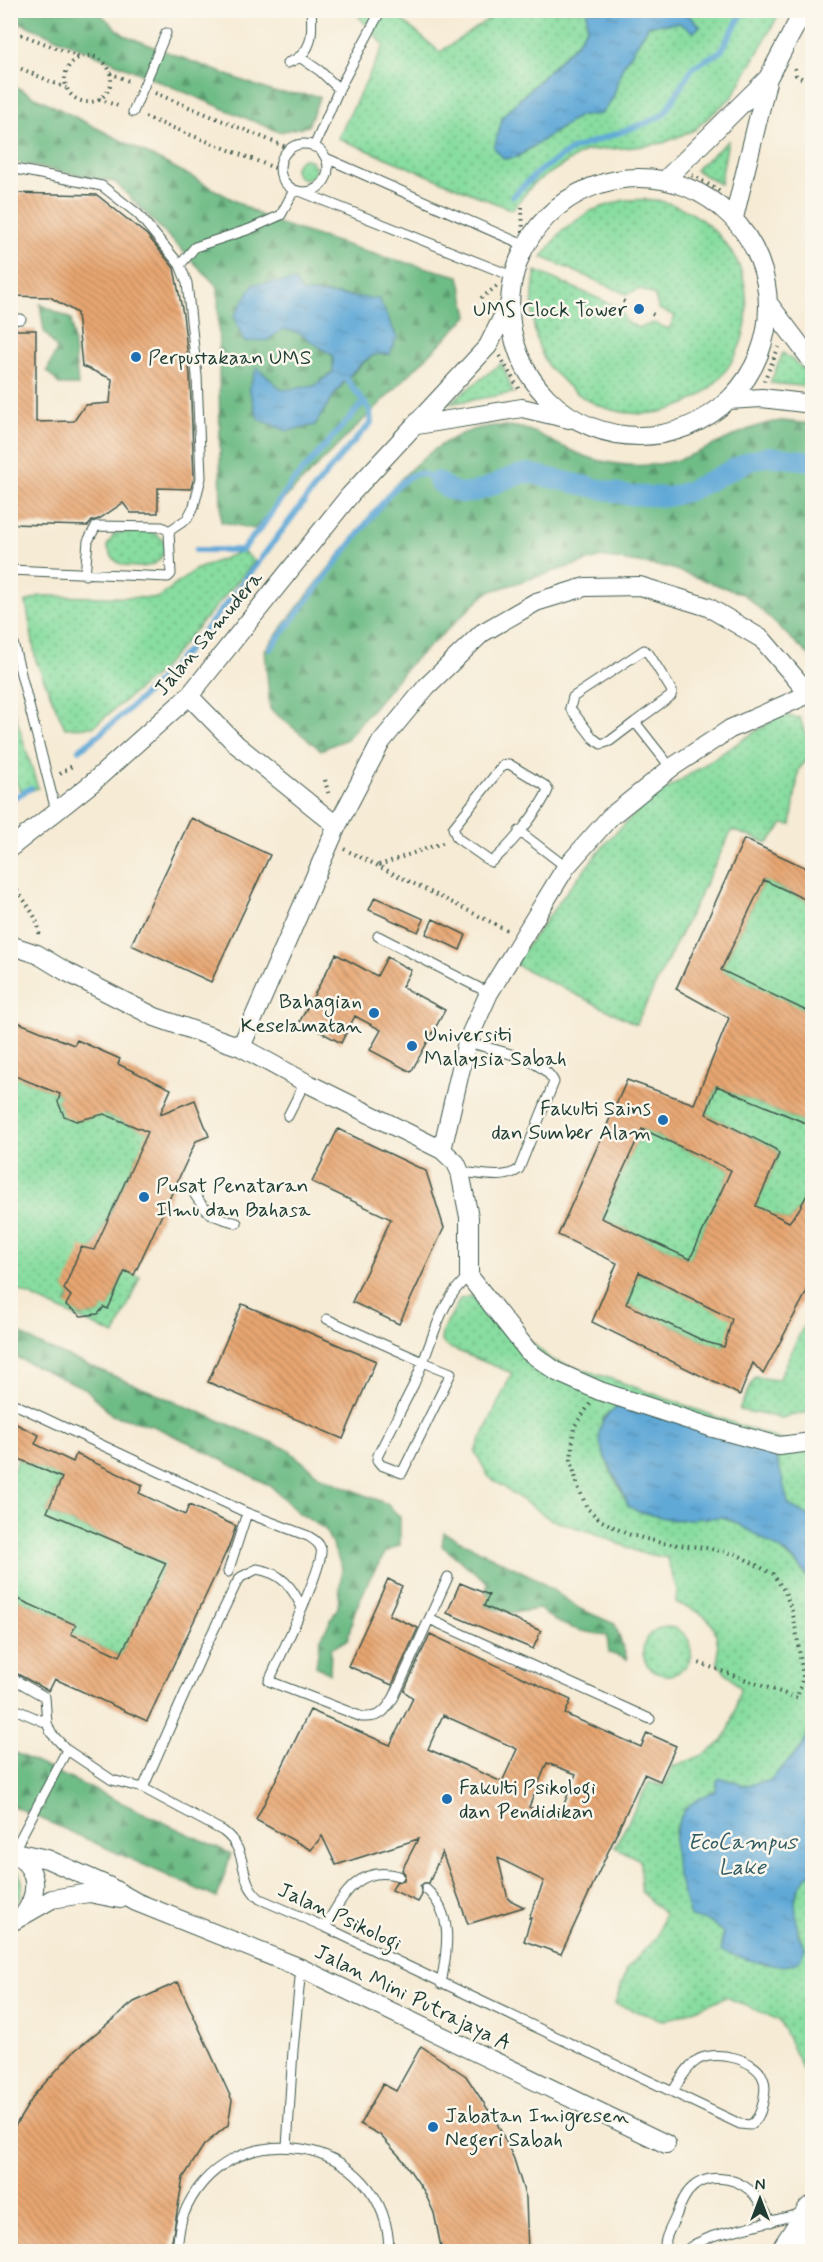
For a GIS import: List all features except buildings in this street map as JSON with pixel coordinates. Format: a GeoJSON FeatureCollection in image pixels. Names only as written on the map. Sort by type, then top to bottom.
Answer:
{"type":"FeatureCollection","features":[{"type":"Feature","properties":{"kind":"highway"},"geometry":{"type":"LineString","coordinates":[[786,2252],[813,2211]]}},
{"type":"Feature","properties":{"kind":"street"},"geometry":{"type":"LineString","coordinates":[[734,218],[768,78],[804,10]]}},
{"type":"Feature","properties":{"kind":"street"},"geometry":{"type":"LineString","coordinates":[[665,180],[768,78]]}},
{"type":"Feature","properties":{"kind":"street"},"geometry":{"type":"LineString","coordinates":[[417,424],[522,408],[579,421],[609,432],[641,436],[673,431],[702,419],[728,400],[751,373],[765,340],[769,304],[760,258],[734,218],[702,194],[665,180],[632,178],[599,183],[569,197],[544,218],[524,245],[512,276],[509,304],[511,332],[526,371],[552,403],[579,421]]}},
{"type":"Feature","properties":{"kind":"street","name":"Jalan Samudera"},"geometry":{"type":"LineString","coordinates":[[10,848],[92,783],[189,696],[350,495],[488,346],[509,304]]}},
{"type":"Feature","properties":{"kind":"street"},"geometry":{"type":"LineString","coordinates":[[769,304],[813,361]]}},
{"type":"Feature","properties":{"kind":"street"},"geometry":{"type":"LineString","coordinates":[[728,400],[762,398],[813,404]]}},
{"type":"Feature","properties":{"kind":"street"},"geometry":{"type":"LineString","coordinates":[[241,1047],[337,825],[381,742],[427,686],[482,633],[536,602],[585,587],[640,586],[708,607],[762,639],[811,693],[730,729],[671,768],[610,817],[567,867],[489,993],[467,1042],[442,1150]]}},
{"type":"Feature","properties":{"kind":"street"},"geometry":{"type":"LineString","coordinates":[[189,696],[237,745],[337,825]]}},
{"type":"Feature","properties":{"kind":"street"},"geometry":{"type":"LineString","coordinates":[[10,945],[37,954],[155,1017],[241,1047],[305,1082],[442,1150],[456,1163],[460,1172],[469,1217],[469,1276],[528,1351],[557,1372],[600,1391],[710,1427],[779,1446],[813,1442]]}},
{"type":"Feature","properties":{"kind":"street"},"geometry":{"type":"LineString","coordinates":[[11,1851],[47,1860],[108,1886],[136,1902]]}},
{"type":"Feature","properties":{"kind":"street"},"geometry":{"type":"LineString","coordinates":[[11,1851],[28,1866],[34,1885],[30,1905],[17,1920]]}},
{"type":"Feature","properties":{"kind":"street"},"geometry":{"type":"LineString","coordinates":[[17,1920],[52,1899],[89,1893],[136,1902]]}},
{"type":"Feature","properties":{"kind":"street","name":"Jalan Mini Putrajaya A"},"geometry":{"type":"LineString","coordinates":[[136,1902],[302,1968],[666,2145]]}},
{"type":"Feature","properties":{"kind":"lane"},"geometry":{"type":"LineString","coordinates":[[287,63],[301,57],[309,47],[311,10]]}},
{"type":"Feature","properties":{"kind":"lane"},"geometry":{"type":"LineString","coordinates":[[314,147],[339,89],[381,10]]}},
{"type":"Feature","properties":{"kind":"lane"},"geometry":{"type":"LineString","coordinates":[[133,112],[166,33]]}},
{"type":"Feature","properties":{"kind":"lane"},"geometry":{"type":"LineString","coordinates":[[301,57],[321,71],[339,89]]}},
{"type":"Feature","properties":{"kind":"lane"},"geometry":{"type":"LineString","coordinates":[[512,276],[298,191],[287,185],[280,170],[281,162],[291,149],[306,145],[314,147],[326,158],[524,245]]}},
{"type":"Feature","properties":{"kind":"lane"},"geometry":{"type":"LineString","coordinates":[[180,265],[195,247],[250,229],[280,215],[298,191],[318,188],[324,182],[327,174],[326,158]]}},
{"type":"Feature","properties":{"kind":"lane"},"geometry":{"type":"LineString","coordinates":[[10,168],[102,186],[138,214],[180,265],[187,283],[197,376],[201,478],[194,506],[187,519],[169,531]]}},
{"type":"Feature","properties":{"kind":"lane"},"geometry":{"type":"LineString","coordinates":[[10,320],[21,320]]}},
{"type":"Feature","properties":{"kind":"lane"},"geometry":{"type":"LineString","coordinates":[[86,574],[88,540],[96,526],[162,527],[169,531]]}},
{"type":"Feature","properties":{"kind":"lane"},"geometry":{"type":"LineString","coordinates":[[10,570],[168,577],[171,574],[169,531]]}},
{"type":"Feature","properties":{"kind":"lane"},"geometry":{"type":"LineString","coordinates":[[10,631],[56,812]]}},
{"type":"Feature","properties":{"kind":"lane"},"geometry":{"type":"LineString","coordinates":[[644,650],[649,654],[672,691],[671,696],[635,722],[610,741],[600,744],[570,708],[570,704],[573,697],[644,650]]}},
{"type":"Feature","properties":{"kind":"lane"},"geometry":{"type":"LineString","coordinates":[[635,722],[671,768]]}},
{"type":"Feature","properties":{"kind":"lane"},"geometry":{"type":"LineString","coordinates":[[509,764],[544,785],[548,790],[519,831],[491,862],[457,838],[453,828],[503,765],[509,764]]}},
{"type":"Feature","properties":{"kind":"lane"},"geometry":{"type":"LineString","coordinates":[[519,831],[567,867]]}},
{"type":"Feature","properties":{"kind":"lane"},"geometry":{"type":"LineString","coordinates":[[378,936],[489,993]]}},
{"type":"Feature","properties":{"kind":"lane"},"geometry":{"type":"LineString","coordinates":[[460,1172],[500,1176],[512,1174],[519,1169],[554,1082],[550,1073],[537,1064],[467,1042]]}},
{"type":"Feature","properties":{"kind":"lane"},"geometry":{"type":"LineString","coordinates":[[288,1116],[305,1082]]}},
{"type":"Feature","properties":{"kind":"lane"},"geometry":{"type":"LineString","coordinates":[[195,1195],[206,1212],[237,1223]]}},
{"type":"Feature","properties":{"kind":"lane"},"geometry":{"type":"LineString","coordinates":[[327,1319],[423,1362],[451,1373],[402,1473],[381,1465],[377,1460],[378,1455],[414,1384],[423,1362],[447,1303],[456,1287],[469,1276]]}},
{"type":"Feature","properties":{"kind":"lane"},"geometry":{"type":"LineString","coordinates":[[10,1402],[248,1513],[316,1541],[321,1549],[320,1560],[302,1608],[269,1681],[362,1717],[376,1717],[385,1712],[394,1697],[448,1577]]}},
{"type":"Feature","properties":{"kind":"lane"},"geometry":{"type":"LineString","coordinates":[[228,1572],[248,1513]]}},
{"type":"Feature","properties":{"kind":"lane"},"geometry":{"type":"LineString","coordinates":[[143,1788],[204,1650],[241,1577],[256,1569],[278,1576],[292,1588],[302,1608]]}},
{"type":"Feature","properties":{"kind":"lane"},"geometry":{"type":"LineString","coordinates":[[429,1619],[650,1719]]}},
{"type":"Feature","properties":{"kind":"lane"},"geometry":{"type":"LineString","coordinates":[[10,1677],[45,1697],[47,1723],[10,1707]]}},
{"type":"Feature","properties":{"kind":"lane","name":"Jalan Psikologi"},"geometry":{"type":"LineString","coordinates":[[47,1723],[51,1733],[67,1750],[112,1780],[143,1788],[233,1838],[239,1849],[248,1885],[252,1893],[260,1899],[325,1927],[732,2121],[746,2126],[754,2123],[759,2116],[765,2089],[764,2079],[752,2067],[727,2056],[715,2055],[705,2056],[690,2066],[673,2091]]}},
{"type":"Feature","properties":{"kind":"lane"},"geometry":{"type":"LineString","coordinates":[[11,1851],[67,1750]]}},
{"type":"Feature","properties":{"kind":"lane"},"geometry":{"type":"LineString","coordinates":[[325,1927],[346,1893],[362,1878],[379,1873],[399,1876]]}},
{"type":"Feature","properties":{"kind":"lane"},"geometry":{"type":"LineString","coordinates":[[426,1889],[438,1902],[448,1932],[441,1984]]}},
{"type":"Feature","properties":{"kind":"lane"},"geometry":{"type":"LineString","coordinates":[[287,2147],[293,2050],[302,1968]]}},
{"type":"Feature","properties":{"kind":"lane"},"geometry":{"type":"LineString","coordinates":[[177,2252],[183,2216],[200,2185],[226,2162],[259,2148],[287,2147],[328,2154],[357,2174],[379,2202],[390,2235],[390,2252]]}},
{"type":"Feature","properties":{"kind":"lane"},"geometry":{"type":"LineString","coordinates":[[665,2252],[667,2236],[681,2204],[688,2191],[699,2182],[718,2177],[737,2181],[753,2193],[771,2222]]}},
{"type":"Feature","properties":{"kind":"lane"},"geometry":{"type":"LineString","coordinates":[[684,2252],[713,2236],[813,2211]]}},
{"type":"Feature","properties":{"kind":"path"},"geometry":{"type":"LineString","coordinates":[[10,30],[80,57],[95,57],[107,66],[110,73],[109,87],[99,99],[92,102],[77,99],[67,88],[10,64]]}},
{"type":"Feature","properties":{"kind":"path"},"geometry":{"type":"LineString","coordinates":[[67,88],[65,81],[69,67],[80,57]]}},
{"type":"Feature","properties":{"kind":"path"},"geometry":{"type":"LineString","coordinates":[[110,73],[291,149]]}},
{"type":"Feature","properties":{"kind":"path"},"geometry":{"type":"LineString","coordinates":[[796,75],[813,84]]}},
{"type":"Feature","properties":{"kind":"path"},"geometry":{"type":"LineString","coordinates":[[99,99],[280,170]]}},
{"type":"Feature","properties":{"kind":"path"},"geometry":{"type":"LineString","coordinates":[[682,163],[689,173],[722,192],[740,194]]}},
{"type":"Feature","properties":{"kind":"path"},"geometry":{"type":"LineString","coordinates":[[522,207],[524,245]]}},
{"type":"Feature","properties":{"kind":"path"},"geometry":{"type":"LineString","coordinates":[[762,398],[762,384],[780,346],[793,336]]}},
{"type":"Feature","properties":{"kind":"path"},"geometry":{"type":"LineString","coordinates":[[488,346],[503,357],[522,394],[522,408]]}},
{"type":"Feature","properties":{"kind":"path"},"geometry":{"type":"LineString","coordinates":[[378,866],[457,838]]}},
{"type":"Feature","properties":{"kind":"path"},"geometry":{"type":"LineString","coordinates":[[330,842],[522,937]]}},
{"type":"Feature","properties":{"kind":"path"},"geometry":{"type":"LineString","coordinates":[[10,881],[40,930],[37,954]]}},
{"type":"Feature","properties":{"kind":"path"},"geometry":{"type":"LineString","coordinates":[[600,1391],[574,1427],[571,1460],[587,1508],[600,1520],[627,1534],[662,1543],[736,1554],[773,1575],[785,1592],[793,1614],[803,1677],[796,1698],[699,1663]]}},
{"type":"Feature","properties":{"kind":"path"},"geometry":{"type":"LineString","coordinates":[[552,2252],[567,2248],[592,2252]]}},
{"type":"Feature","properties":{"kind":"green space"},"geometry":{"type":"Polygon","coordinates":[[[10,11],[97,11],[124,35],[185,59],[273,92],[320,96],[308,126],[279,132],[11,19],[10,11]]]}},
{"type":"Feature","properties":{"kind":"green space"},"geometry":{"type":"Polygon","coordinates":[[[354,11],[391,11],[440,52],[501,11],[587,11],[587,28],[576,44],[503,116],[517,157],[579,116],[601,114],[613,98],[622,68],[649,25],[679,23],[700,26],[687,14],[687,11],[781,11],[733,96],[694,130],[663,143],[585,151],[534,183],[512,210],[338,138],[384,45],[354,11]]]}},
{"type":"Feature","properties":{"kind":"green space"},"geometry":{"type":"Polygon","coordinates":[[[10,84],[181,171],[271,221],[380,256],[459,276],[468,316],[254,529],[221,522],[218,287],[115,182],[11,162],[10,84]],[[301,292],[268,340],[282,328],[299,333],[333,356],[333,372],[314,386],[282,390],[257,368],[315,425],[341,387],[374,354],[345,295],[301,292]]]}},
{"type":"Feature","properties":{"kind":"green space"},"geometry":{"type":"Polygon","coordinates":[[[728,141],[720,184],[695,170],[728,141]]]}},
{"type":"Feature","properties":{"kind":"green space"},"geometry":{"type":"Polygon","coordinates":[[[301,159],[309,159],[315,165],[315,173],[309,179],[301,179],[295,173],[295,165],[301,159]]]}},
{"type":"Feature","properties":{"kind":"green space"},"geometry":{"type":"Polygon","coordinates":[[[647,199],[672,204],[703,221],[720,237],[734,256],[745,288],[747,314],[745,330],[736,354],[727,369],[699,397],[679,407],[658,412],[636,414],[615,411],[594,404],[575,392],[548,366],[541,353],[534,330],[532,307],[536,271],[620,308],[626,322],[639,328],[653,323],[669,329],[675,316],[659,309],[654,295],[640,289],[626,294],[542,257],[561,232],[590,211],[624,200],[647,199]]]}},
{"type":"Feature","properties":{"kind":"green space"},"geometry":{"type":"Polygon","coordinates":[[[40,304],[71,319],[78,385],[60,385],[47,371],[57,349],[44,331],[40,304]]]}},
{"type":"Feature","properties":{"kind":"green space"},"geometry":{"type":"Polygon","coordinates":[[[783,353],[812,375],[812,387],[770,383],[783,353]]]}},
{"type":"Feature","properties":{"kind":"green space"},"geometry":{"type":"Polygon","coordinates":[[[502,363],[513,393],[448,404],[502,363]]]}},
{"type":"Feature","properties":{"kind":"green space"},"geometry":{"type":"Polygon","coordinates":[[[782,421],[812,424],[812,658],[745,595],[670,568],[601,557],[488,592],[409,665],[347,739],[321,750],[270,709],[265,650],[394,487],[437,447],[462,434],[488,427],[516,427],[596,460],[627,465],[649,465],[683,458],[764,424],[782,421]]]}},
{"type":"Feature","properties":{"kind":"green space"},"geometry":{"type":"Polygon","coordinates":[[[151,531],[162,539],[166,548],[155,563],[143,567],[124,565],[112,556],[107,546],[115,533],[151,531]]]}},
{"type":"Feature","properties":{"kind":"green space"},"geometry":{"type":"Polygon","coordinates":[[[242,551],[255,561],[159,672],[93,727],[65,728],[36,661],[26,602],[40,596],[158,598],[195,570],[242,551]]]}},
{"type":"Feature","properties":{"kind":"green space"},"geometry":{"type":"Polygon","coordinates":[[[10,698],[38,788],[21,794],[11,769],[10,698]]]}},
{"type":"Feature","properties":{"kind":"green space"},"geometry":{"type":"Polygon","coordinates":[[[781,715],[800,718],[812,754],[799,769],[791,825],[783,824],[768,843],[732,830],[636,1024],[514,964],[570,887],[612,836],[650,800],[781,715]]]}},
{"type":"Feature","properties":{"kind":"green space"},"geometry":{"type":"Polygon","coordinates":[[[764,880],[812,903],[812,1003],[808,1012],[721,970],[764,880]]]}},
{"type":"Feature","properties":{"kind":"green space"},"geometry":{"type":"Polygon","coordinates":[[[11,1074],[60,1094],[58,1102],[64,1115],[76,1121],[93,1117],[94,1110],[149,1132],[66,1304],[81,1316],[98,1314],[104,1307],[108,1308],[125,1271],[140,1277],[115,1335],[11,1287],[11,1074]]]}},
{"type":"Feature","properties":{"kind":"green space"},"geometry":{"type":"Polygon","coordinates":[[[717,1086],[812,1126],[812,1157],[809,1164],[812,1172],[811,1187],[804,1202],[789,1222],[775,1215],[767,1229],[749,1220],[779,1155],[775,1149],[706,1114],[717,1086]]]}},
{"type":"Feature","properties":{"kind":"green space"},"geometry":{"type":"Polygon","coordinates":[[[642,1129],[731,1170],[690,1259],[601,1218],[642,1129]]]}},
{"type":"Feature","properties":{"kind":"green space"},"geometry":{"type":"Polygon","coordinates":[[[741,1239],[734,1322],[724,1347],[706,1342],[626,1304],[639,1272],[711,1308],[741,1239]]]}},
{"type":"Feature","properties":{"kind":"green space"},"geometry":{"type":"Polygon","coordinates":[[[470,1296],[481,1297],[551,1360],[615,1380],[786,1442],[812,1441],[812,1518],[789,1505],[778,1460],[617,1406],[603,1418],[600,1439],[609,1468],[628,1505],[723,1517],[749,1529],[786,1554],[805,1575],[812,1587],[812,1723],[802,1747],[769,1781],[742,1786],[726,1779],[717,1786],[716,1790],[685,1808],[674,1833],[710,1922],[723,1933],[721,1945],[805,1948],[797,1928],[795,1907],[799,1887],[812,1870],[812,2082],[810,2085],[779,2020],[726,1997],[665,2021],[615,2004],[627,1969],[658,1935],[664,1914],[641,1892],[640,1860],[615,1847],[649,1782],[664,1786],[673,1766],[704,1754],[715,1748],[722,1740],[732,1720],[740,1688],[718,1664],[717,1640],[711,1623],[698,1612],[676,1603],[677,1590],[667,1558],[638,1552],[597,1534],[550,1519],[489,1477],[475,1452],[512,1373],[448,1347],[441,1341],[442,1332],[460,1299],[470,1296]]]}},
{"type":"Feature","properties":{"kind":"green space"},"geometry":{"type":"Polygon","coordinates":[[[812,1308],[812,1404],[808,1412],[781,1418],[739,1410],[755,1377],[778,1380],[812,1308]]]}},
{"type":"Feature","properties":{"kind":"green space"},"geometry":{"type":"Polygon","coordinates":[[[11,1328],[38,1344],[287,1449],[321,1477],[387,1504],[400,1517],[400,1545],[386,1552],[371,1576],[354,1613],[348,1639],[331,1649],[330,1674],[316,1666],[320,1640],[338,1607],[342,1567],[325,1529],[297,1512],[272,1487],[153,1426],[112,1415],[86,1389],[11,1355],[11,1328]]]}},
{"type":"Feature","properties":{"kind":"green space"},"geometry":{"type":"Polygon","coordinates":[[[18,1458],[62,1478],[47,1512],[166,1563],[120,1656],[71,1634],[76,1625],[18,1599],[15,1606],[11,1604],[11,1476],[18,1458]]]}},
{"type":"Feature","properties":{"kind":"green space"},"geometry":{"type":"Polygon","coordinates":[[[444,1533],[535,1578],[580,1609],[615,1624],[627,1659],[609,1653],[607,1635],[571,1628],[539,1609],[512,1613],[484,1606],[487,1582],[442,1546],[444,1533]]]}},
{"type":"Feature","properties":{"kind":"green space"},"geometry":{"type":"Polygon","coordinates":[[[662,1627],[672,1627],[687,1637],[691,1651],[690,1660],[681,1671],[672,1675],[662,1675],[647,1665],[643,1656],[643,1646],[653,1631],[662,1627]]]}},
{"type":"Feature","properties":{"kind":"green space"},"geometry":{"type":"Polygon","coordinates":[[[11,1751],[231,1854],[217,1898],[11,1805],[11,1751]]]}},
{"type":"Feature","properties":{"kind":"green space"},"geometry":{"type":"Polygon","coordinates":[[[11,1864],[22,1880],[22,1892],[11,1908],[11,1864]]]}},
{"type":"Feature","properties":{"kind":"water"},"geometry":{"type":"Polygon","coordinates":[[[587,11],[687,11],[687,14],[700,26],[694,32],[679,23],[649,25],[622,68],[613,98],[601,114],[579,116],[517,157],[504,159],[494,148],[503,116],[576,44],[587,28],[587,11]]]}},
{"type":"Feature","properties":{"kind":"water"},"geometry":{"type":"Polygon","coordinates":[[[295,281],[302,292],[379,299],[397,337],[390,354],[374,355],[355,369],[326,406],[315,425],[287,431],[258,419],[249,388],[257,367],[282,390],[314,386],[333,372],[333,356],[299,333],[283,329],[268,340],[244,342],[234,316],[254,284],[295,281]]]}},
{"type":"Feature","properties":{"kind":"water"},"geometry":{"type":"Polygon","coordinates":[[[629,1401],[770,1449],[780,1469],[789,1505],[812,1518],[812,1587],[806,1574],[788,1554],[735,1522],[723,1517],[673,1520],[637,1511],[628,1505],[607,1461],[599,1435],[602,1423],[611,1412],[629,1401]]]}},
{"type":"Feature","properties":{"kind":"water","name":"EcoCampus Lake"},"geometry":{"type":"Polygon","coordinates":[[[812,1723],[812,1870],[797,1890],[795,1901],[798,1934],[805,1948],[797,1962],[779,1966],[721,1951],[723,1933],[710,1922],[690,1917],[678,1877],[674,1849],[678,1822],[691,1804],[716,1790],[717,1781],[720,1778],[737,1782],[742,1786],[769,1781],[802,1747],[812,1723]]]}},
{"type":"Feature","properties":{"kind":"waterway"},"geometry":{"type":"LineString","coordinates":[[513,196],[538,172],[573,149],[646,123],[664,114],[693,67],[721,51],[744,10]]}},
{"type":"Feature","properties":{"kind":"waterway"},"geometry":{"type":"LineString","coordinates":[[79,750],[137,702],[190,648],[312,491],[371,423],[370,410],[347,380]]}},
{"type":"Feature","properties":{"kind":"waterway"},"geometry":{"type":"LineString","coordinates":[[196,550],[242,550],[263,525],[291,484],[364,402]]}},
{"type":"Feature","properties":{"kind":"waterway"},"geometry":{"type":"LineString","coordinates":[[438,481],[450,489],[461,493],[471,493],[528,473],[627,495],[668,497],[689,491],[747,462],[768,456],[812,461]]}},
{"type":"Feature","properties":{"kind":"waterway"},"geometry":{"type":"LineString","coordinates":[[270,649],[390,493],[412,475],[423,474],[438,481]]}},
{"type":"Feature","properties":{"kind":"waterway"},"geometry":{"type":"LineString","coordinates":[[10,800],[31,788]]}},
{"type":"Feature","properties":{"kind":"place","name":"UMS Clock Tower"},"geometry":{"type":"Point","coordinates":[639,309]}},
{"type":"Feature","properties":{"kind":"place","name":"Perpustakaan UMS"},"geometry":{"type":"Point","coordinates":[136,357]}},
{"type":"Feature","properties":{"kind":"place","name":"Bahagian Keselamatan"},"geometry":{"type":"Point","coordinates":[374,1013]}},
{"type":"Feature","properties":{"kind":"place","name":"Universiti Malaysia Sabah"},"geometry":{"type":"Point","coordinates":[412,1046]}},
{"type":"Feature","properties":{"kind":"place","name":"Fakulti Sains dan Sumber Alam"},"geometry":{"type":"Point","coordinates":[663,1120]}},
{"type":"Feature","properties":{"kind":"place","name":"Pusat Penataran Ilmu dan Bahasa"},"geometry":{"type":"Point","coordinates":[144,1197]}},
{"type":"Feature","properties":{"kind":"place","name":"Fakulti Psikologi dan Pendidikan"},"geometry":{"type":"Point","coordinates":[447,1799]}},
{"type":"Feature","properties":{"kind":"place","name":"Jabatan Imigresen Negeri Sabah"},"geometry":{"type":"Point","coordinates":[433,2127]}}]}
